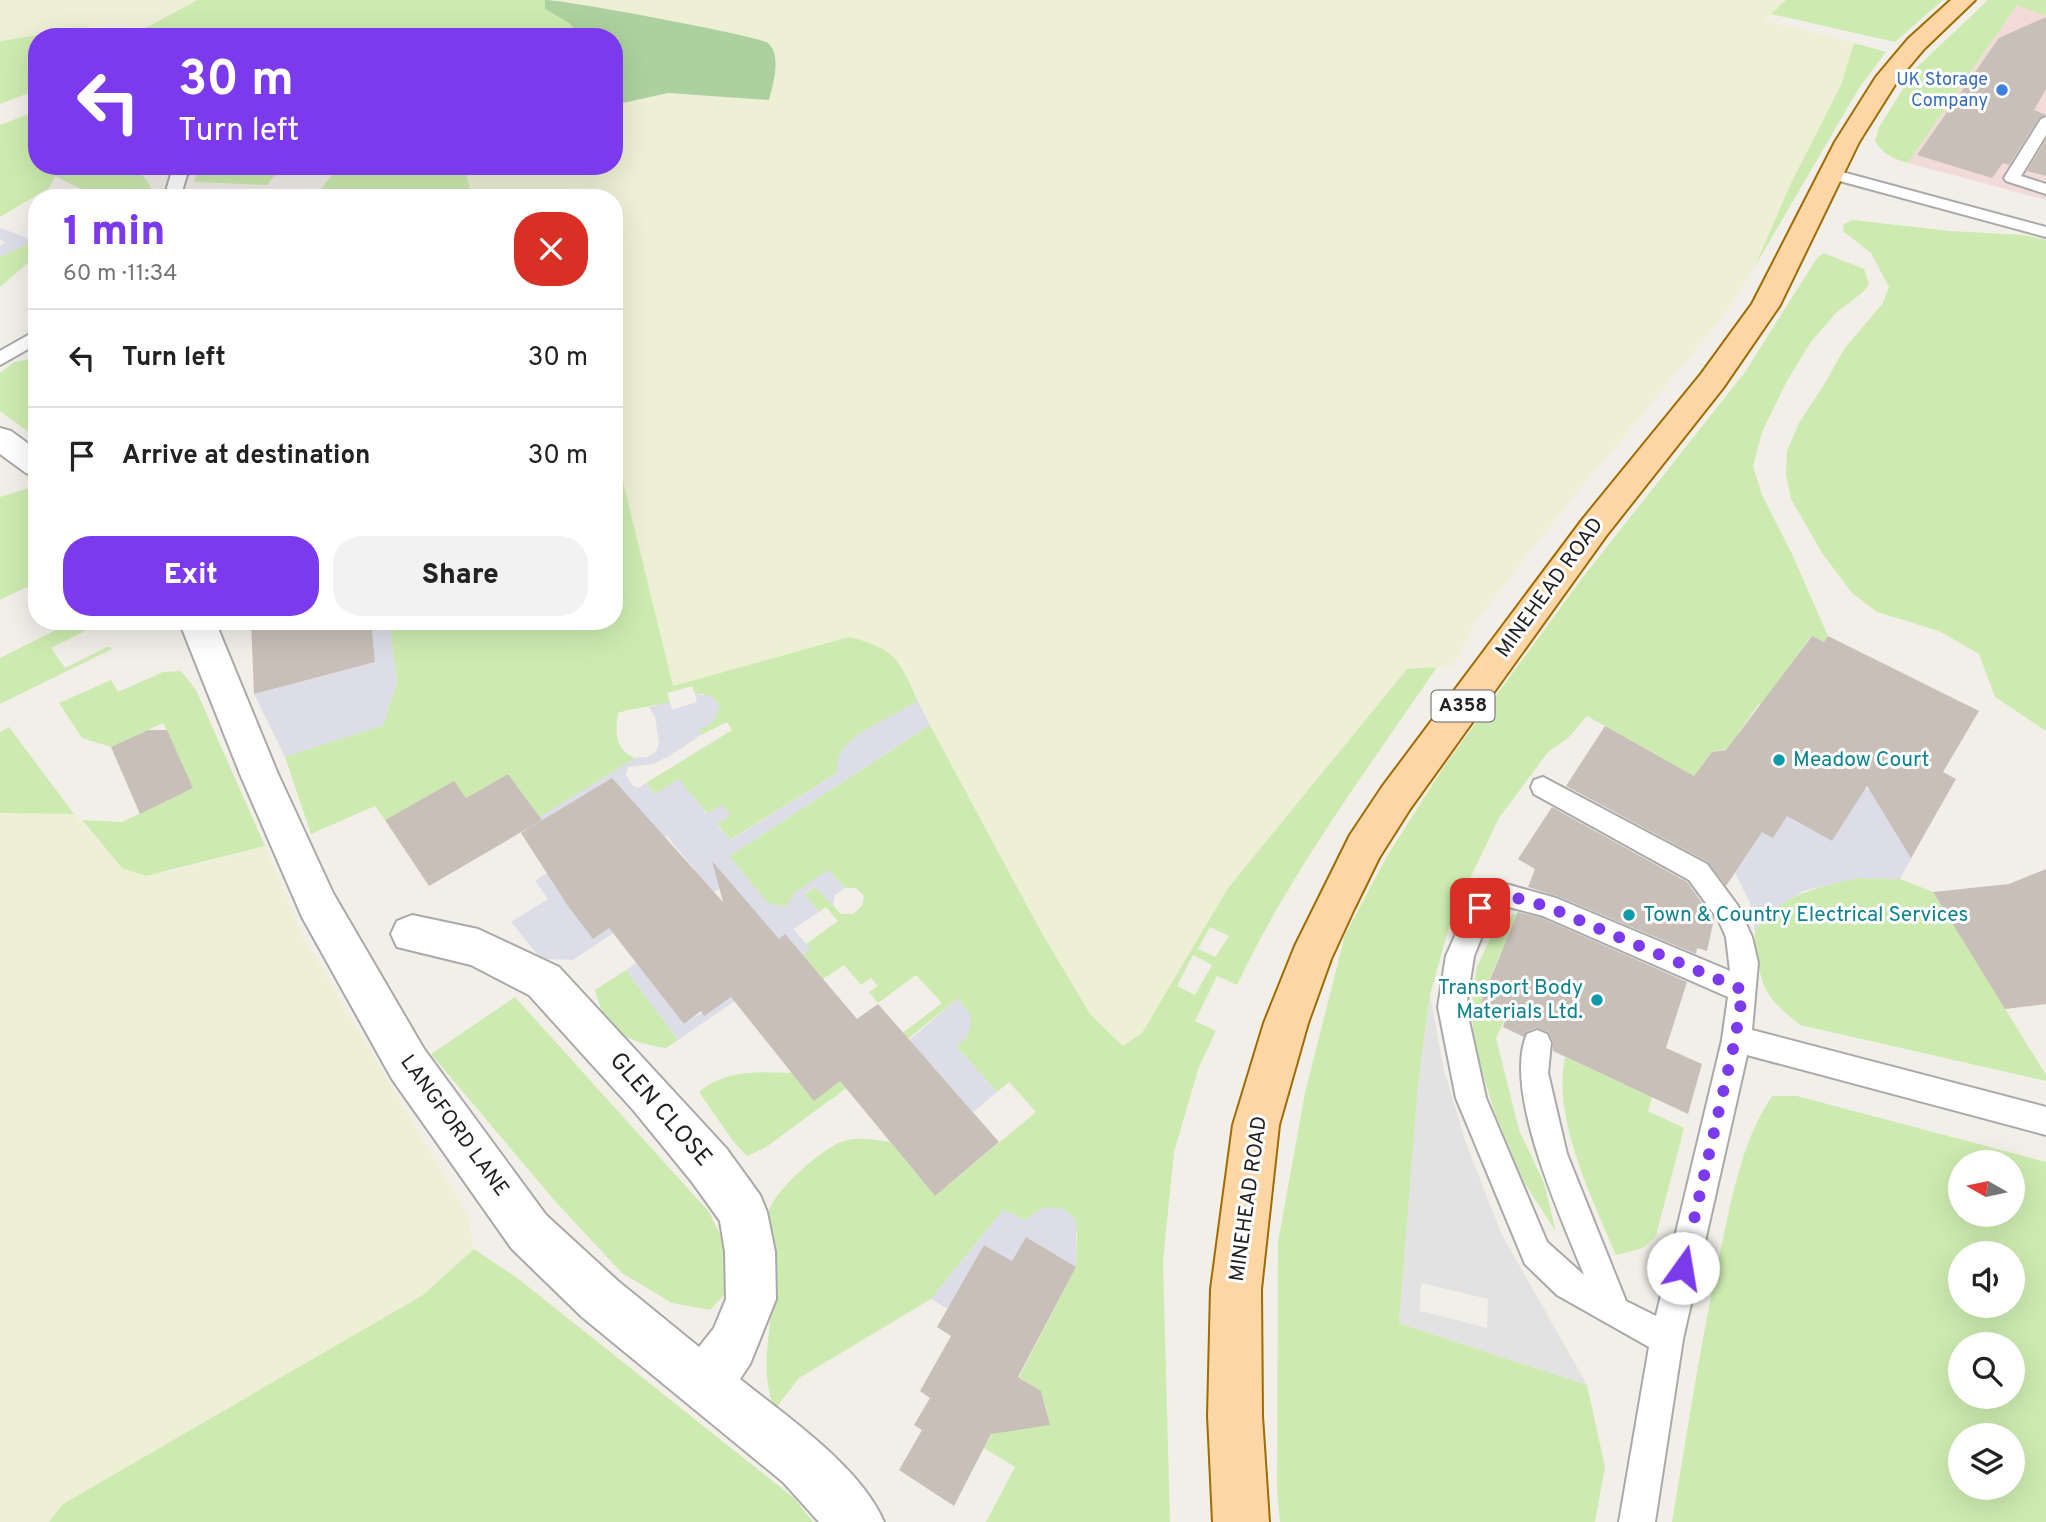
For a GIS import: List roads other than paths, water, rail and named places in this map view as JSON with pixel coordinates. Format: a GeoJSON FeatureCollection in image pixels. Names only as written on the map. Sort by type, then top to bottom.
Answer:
{"type":"FeatureCollection","features":[{"type":"Feature","properties":{"kind":"main road","name":"MINEHEAD ROAD"},"geometry":{"type":"LineString","coordinates":[[1241,1522],[1235,1416],[1236,1301],[1244,1203],[1256,1125],[1286,1023],[1310,959],[1364,847],[1396,798],[1594,528],[1712,381],[1766,305],[1847,142],[1888,77],[1916,44],[1964,0]]}},
{"type":"Feature","properties":{"kind":"street"},"geometry":{"type":"LineString","coordinates":[[0,438],[28,459]]}},
{"type":"Feature","properties":{"kind":"street","name":"LANGFORD LANE"},"geometry":{"type":"LineString","coordinates":[[201,630],[259,774],[317,904],[408,1065],[529,1232],[600,1299],[802,1463],[856,1522]]}},
{"type":"Feature","properties":{"kind":"street","name":"GLEN CLOSE"},"geometry":{"type":"LineString","coordinates":[[412,934],[478,948],[544,981],[650,1096],[709,1165],[743,1212],[750,1252],[751,1298],[732,1346],[705,1382]]}},
{"type":"Feature","properties":{"kind":"lane"},"geometry":{"type":"LineString","coordinates":[[2046,122],[2012,178],[2046,189]]}},
{"type":"Feature","properties":{"kind":"lane"},"geometry":{"type":"LineString","coordinates":[[1831,174],[2046,232]]}},
{"type":"Feature","properties":{"kind":"lane"},"geometry":{"type":"LineString","coordinates":[[1934,202],[2046,215]]}},
{"type":"Feature","properties":{"kind":"lane"},"geometry":{"type":"LineString","coordinates":[[0,359],[28,341]]}},
{"type":"Feature","properties":{"kind":"lane"},"geometry":{"type":"LineString","coordinates":[[1543,787],[1698,872],[1729,914],[1739,937],[1744,963],[1743,990],[1735,1040],[1667,1339],[1637,1522]]}},
{"type":"Feature","properties":{"kind":"lane"},"geometry":{"type":"LineString","coordinates":[[1667,1339],[1567,1284],[1536,1253],[1471,1098],[1452,1007],[1460,956],[1480,908],[1502,894],[1546,906],[1743,990]]}},
{"type":"Feature","properties":{"kind":"lane"},"geometry":{"type":"LineString","coordinates":[[1735,1040],[1772,1047],[2046,1121]]}},
{"type":"Feature","properties":{"kind":"lane"},"geometry":{"type":"LineString","coordinates":[[1537,1043],[1534,1073],[1552,1154],[1614,1312]]}},
{"type":"Feature","properties":{"kind":"place","name":"UK Storage Company"},"geometry":{"type":"Point","coordinates":[2002,90]}},
{"type":"Feature","properties":{"kind":"place","name":"Meadow Court"},"geometry":{"type":"Point","coordinates":[1779,760]}},
{"type":"Feature","properties":{"kind":"place","name":"Town & Country Electrical Services"},"geometry":{"type":"Point","coordinates":[1629,915]}},
{"type":"Feature","properties":{"kind":"place","name":"Transport Body Materials Ltd."},"geometry":{"type":"Point","coordinates":[1597,1000]}}]}
